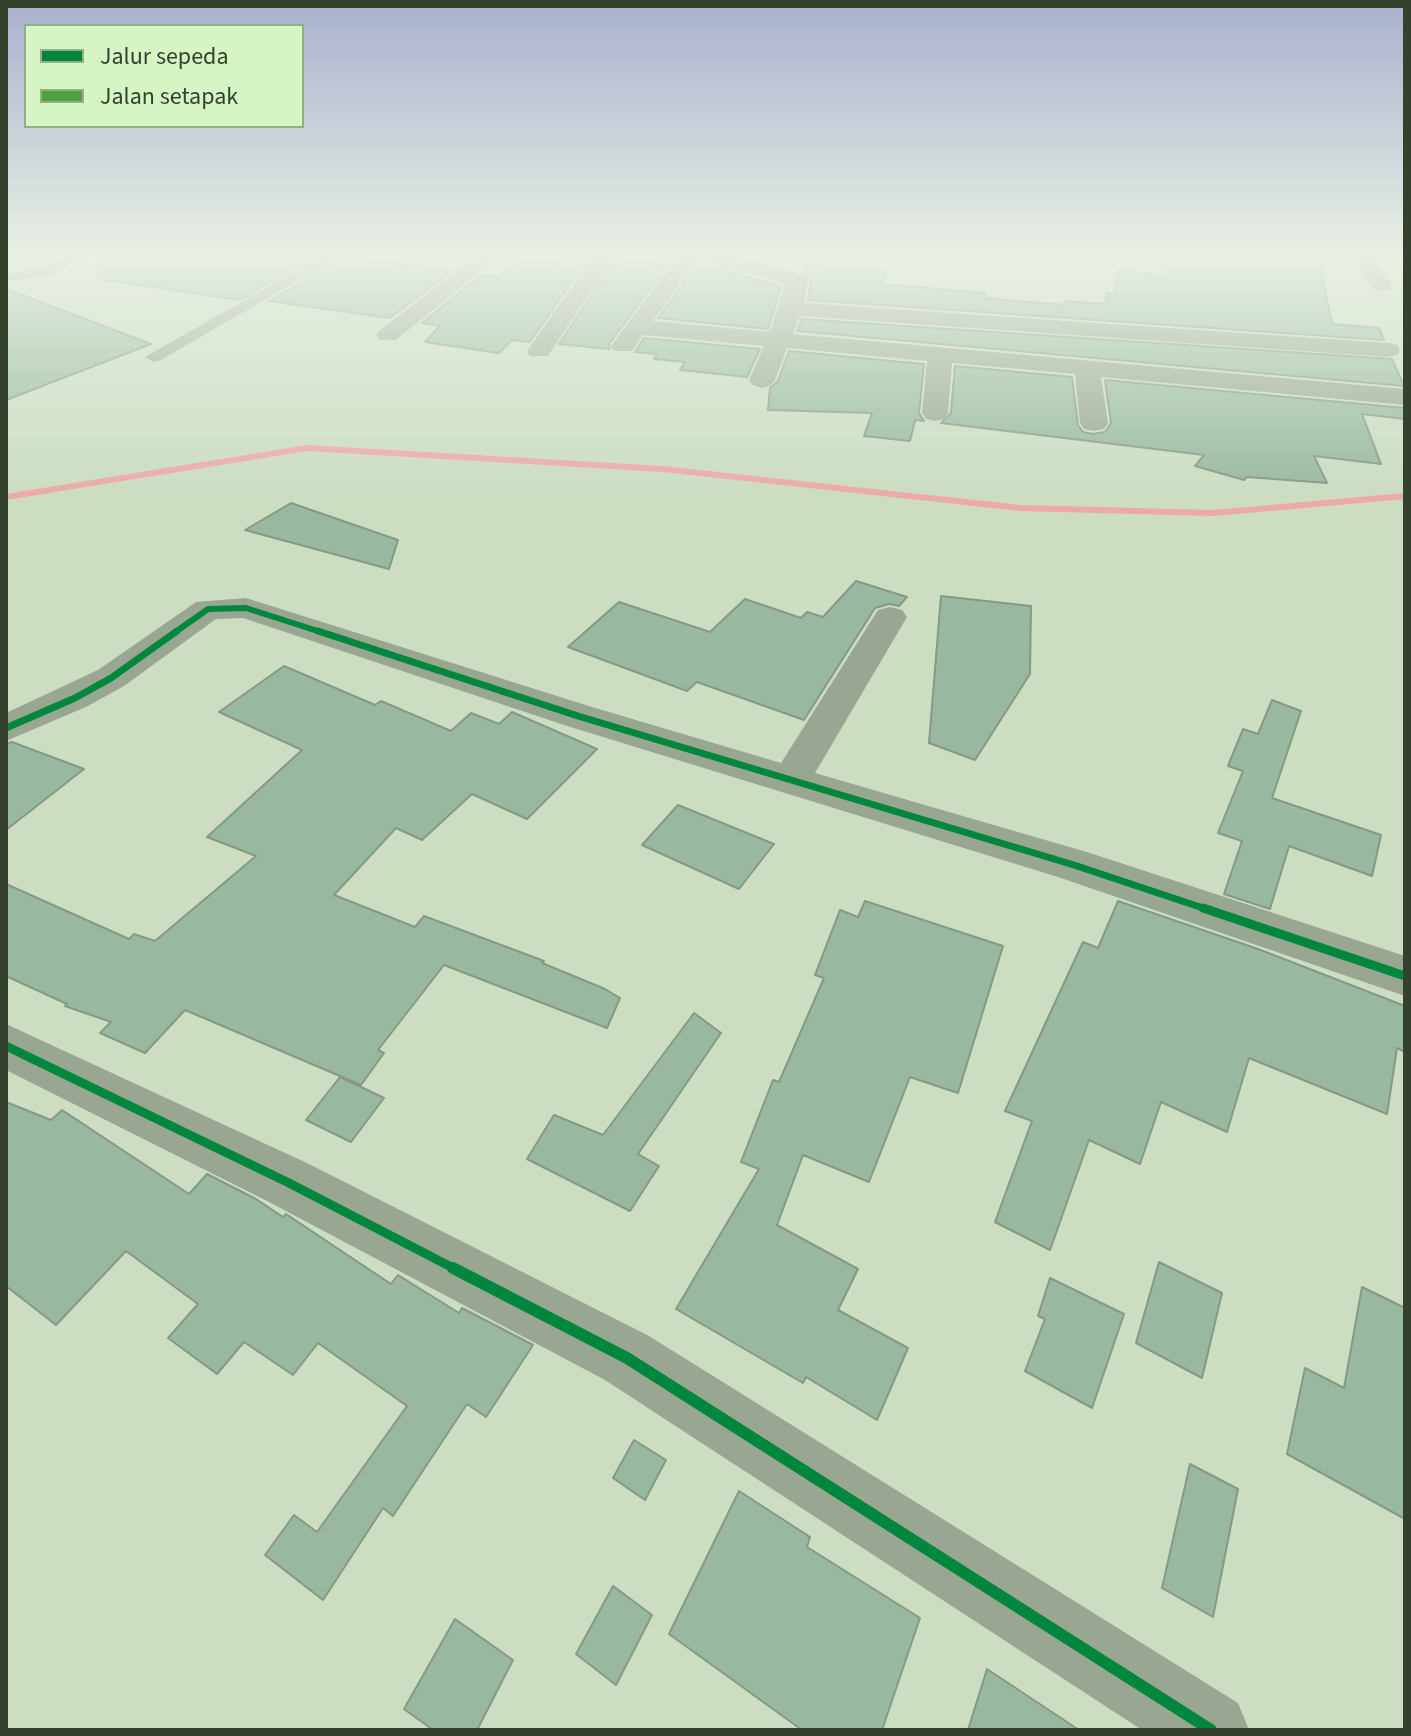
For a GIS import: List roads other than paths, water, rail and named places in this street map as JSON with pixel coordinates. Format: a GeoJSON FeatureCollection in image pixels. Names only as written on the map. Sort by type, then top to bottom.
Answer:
{"type":"FeatureCollection","features":[{"type":"Feature","properties":{"kind":"street"},"geometry":{"type":"LineString","coordinates":[[539,351],[548,336]]}},
{"type":"Feature","properties":{"kind":"street"},"geometry":{"type":"LineString","coordinates":[[622,348],[631,336]]}},
{"type":"Feature","properties":{"kind":"street"},"geometry":{"type":"LineString","coordinates":[[728,336],[1405,397]]}},
{"type":"Feature","properties":{"kind":"street"},"geometry":{"type":"LineString","coordinates":[[762,380],[780,336]]}},
{"type":"Feature","properties":{"kind":"street"},"geometry":{"type":"LineString","coordinates":[[1184,336],[1388,350]]}},
{"type":"Feature","properties":{"kind":"street"},"geometry":{"type":"LineString","coordinates":[[935,413],[940,355]]}},
{"type":"Feature","properties":{"kind":"street"},"geometry":{"type":"LineString","coordinates":[[1087,368],[1094,423]]}},
{"type":"Feature","properties":{"kind":"street"},"geometry":{"type":"LineString","coordinates":[[6,728],[75,698],[111,678],[208,609],[229,606],[289,621],[578,716],[1074,865],[1405,976]]}},
{"type":"Feature","properties":{"kind":"street"},"geometry":{"type":"LineString","coordinates":[[791,779],[890,617]]}},
{"type":"Feature","properties":{"kind":"street"},"geometry":{"type":"LineString","coordinates":[[6,1046],[289,1183],[627,1358],[1211,1730]]}},
{"type":"Feature","properties":{"kind":"lane"},"geometry":{"type":"LineString","coordinates":[[153,357],[190,336]]}},
{"type":"Feature","properties":{"kind":"waterway"},"geometry":{"type":"LineString","coordinates":[[6,497],[307,448],[663,469],[1020,508],[1214,513],[1405,496]]}}]}
